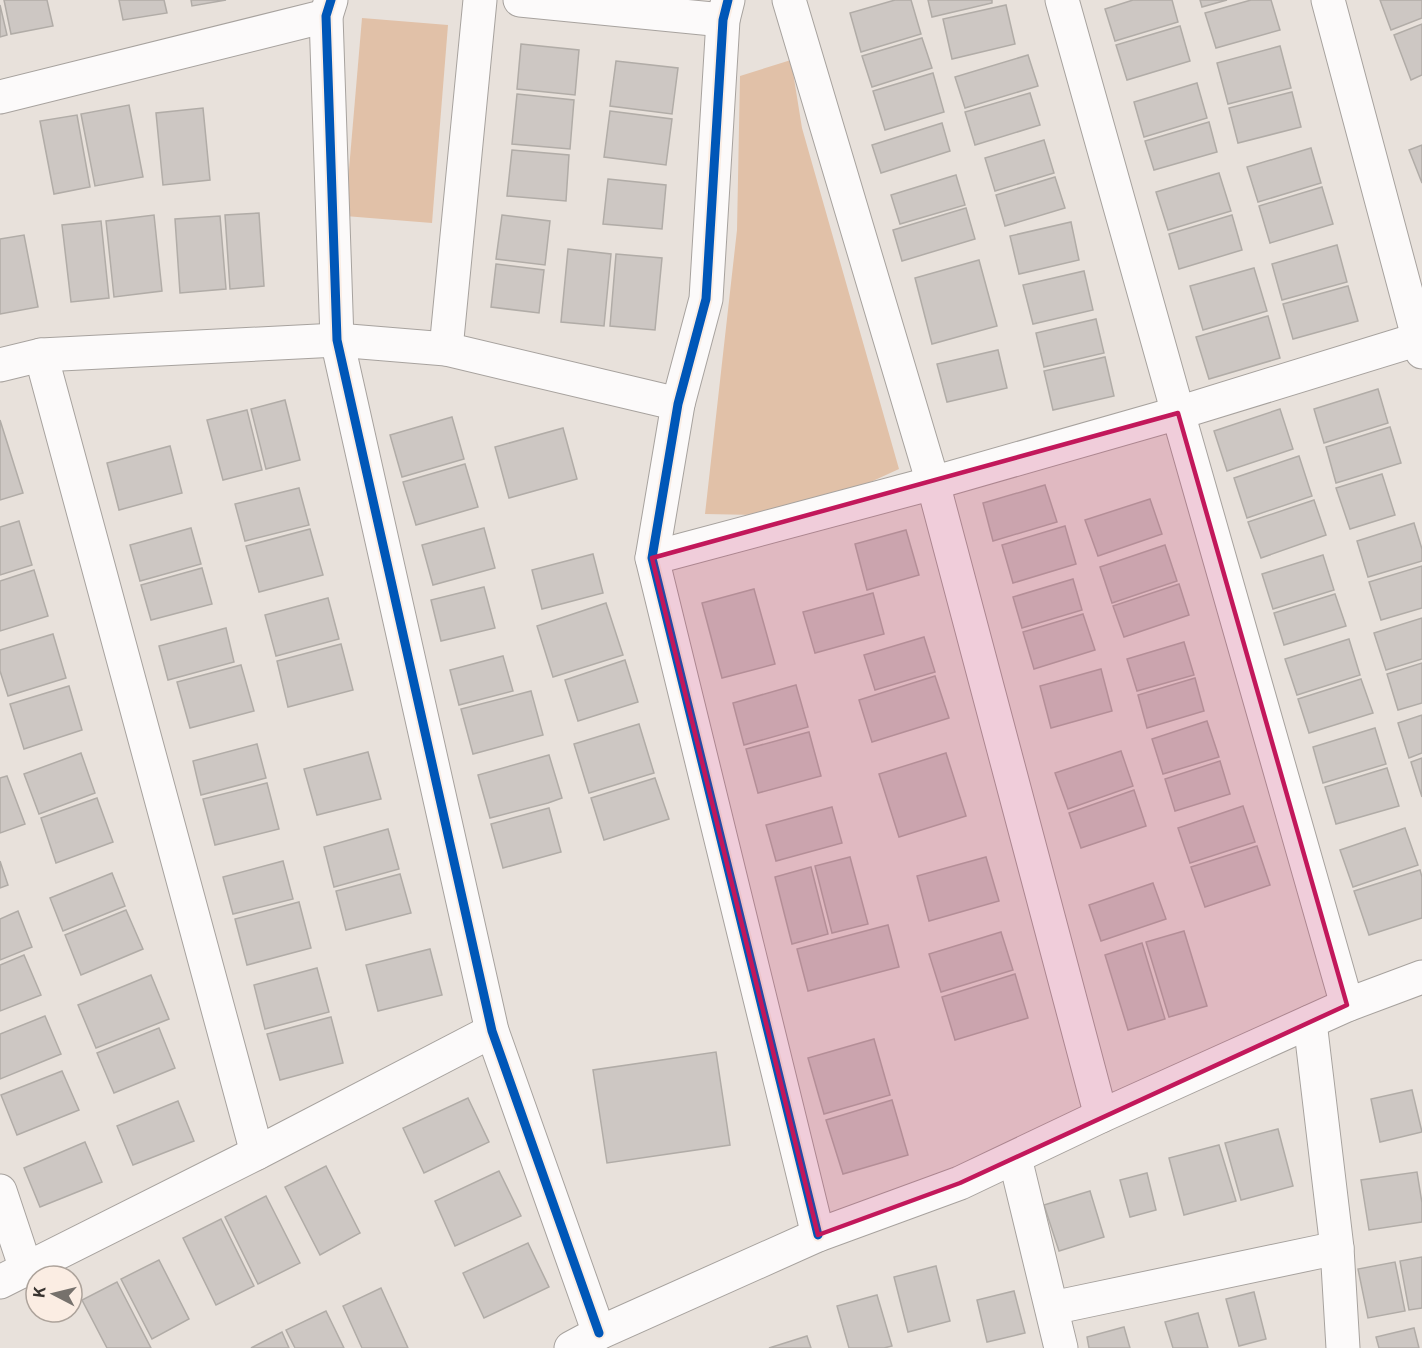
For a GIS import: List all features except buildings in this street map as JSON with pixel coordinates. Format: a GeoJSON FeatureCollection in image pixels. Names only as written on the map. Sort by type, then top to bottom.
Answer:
{"type":"FeatureCollection","features":[{"type":"Feature","properties":{"kind":"street"},"geometry":{"type":"LineString","coordinates":[[446,349],[480,0]]}},
{"type":"Feature","properties":{"kind":"street"},"geometry":{"type":"LineString","coordinates":[[520,0],[726,10],[706,299],[678,404],[652,558],[818,1234]]}},
{"type":"Feature","properties":{"kind":"street"},"geometry":{"type":"LineString","coordinates":[[789,0],[933,483],[1101,1116]]}},
{"type":"Feature","properties":{"kind":"street"},"geometry":{"type":"LineString","coordinates":[[1062,0],[1347,1005]]}},
{"type":"Feature","properties":{"kind":"street"},"geometry":{"type":"LineString","coordinates":[[652,558],[933,483],[1421,343],[1328,0]]}},
{"type":"Feature","properties":{"kind":"street"},"geometry":{"type":"LineString","coordinates":[[0,97],[328,8],[337,340],[492,1031],[585,1341],[818,1234],[960,1183],[1101,1116],[1347,1005],[1421,982]]}},
{"type":"Feature","properties":{"kind":"street"},"geometry":{"type":"LineString","coordinates":[[0,365],[41,355],[337,340],[446,349],[678,404]]}},
{"type":"Feature","properties":{"kind":"street"},"geometry":{"type":"LineString","coordinates":[[41,355],[257,1153]]}},
{"type":"Feature","properties":{"kind":"street"},"geometry":{"type":"LineString","coordinates":[[1310,1022],[1337,1248],[1340,1347]]}},
{"type":"Feature","properties":{"kind":"street"},"geometry":{"type":"LineString","coordinates":[[0,1191],[13,1276],[492,1031]]}},
{"type":"Feature","properties":{"kind":"street"},"geometry":{"type":"LineString","coordinates":[[1015,1158],[1061,1348]]}},
{"type":"Feature","properties":{"kind":"street"},"geometry":{"type":"LineString","coordinates":[[1052,1308],[1337,1248]]}},
{"type":"Feature","properties":{"kind":"highlighted area"},"geometry":{"type":"Polygon","coordinates":[[[1178,413],[1347,1005],[960,1183],[818,1235],[652,558],[1178,413]]]}},
{"type":"Feature","properties":{"kind":"shaded area"},"geometry":{"type":"Polygon","coordinates":[[[362,18],[448,25],[432,223],[345,216],[362,18]]]}},
{"type":"Feature","properties":{"kind":"shaded area"},"geometry":{"type":"Polygon","coordinates":[[[791,60],[802,128],[899,469],[827,502],[756,515],[705,514],[737,230],[740,76],[791,60]]]}},
{"type":"Feature","properties":{"kind":"cycle path"},"geometry":{"type":"LineString","coordinates":[[331,0],[326,16],[337,340],[492,1031],[599,1333]]}},
{"type":"Feature","properties":{"kind":"cycle path"},"geometry":{"type":"LineString","coordinates":[[728,0],[723,20],[706,299],[678,404],[652,558],[818,1235]]}}]}
